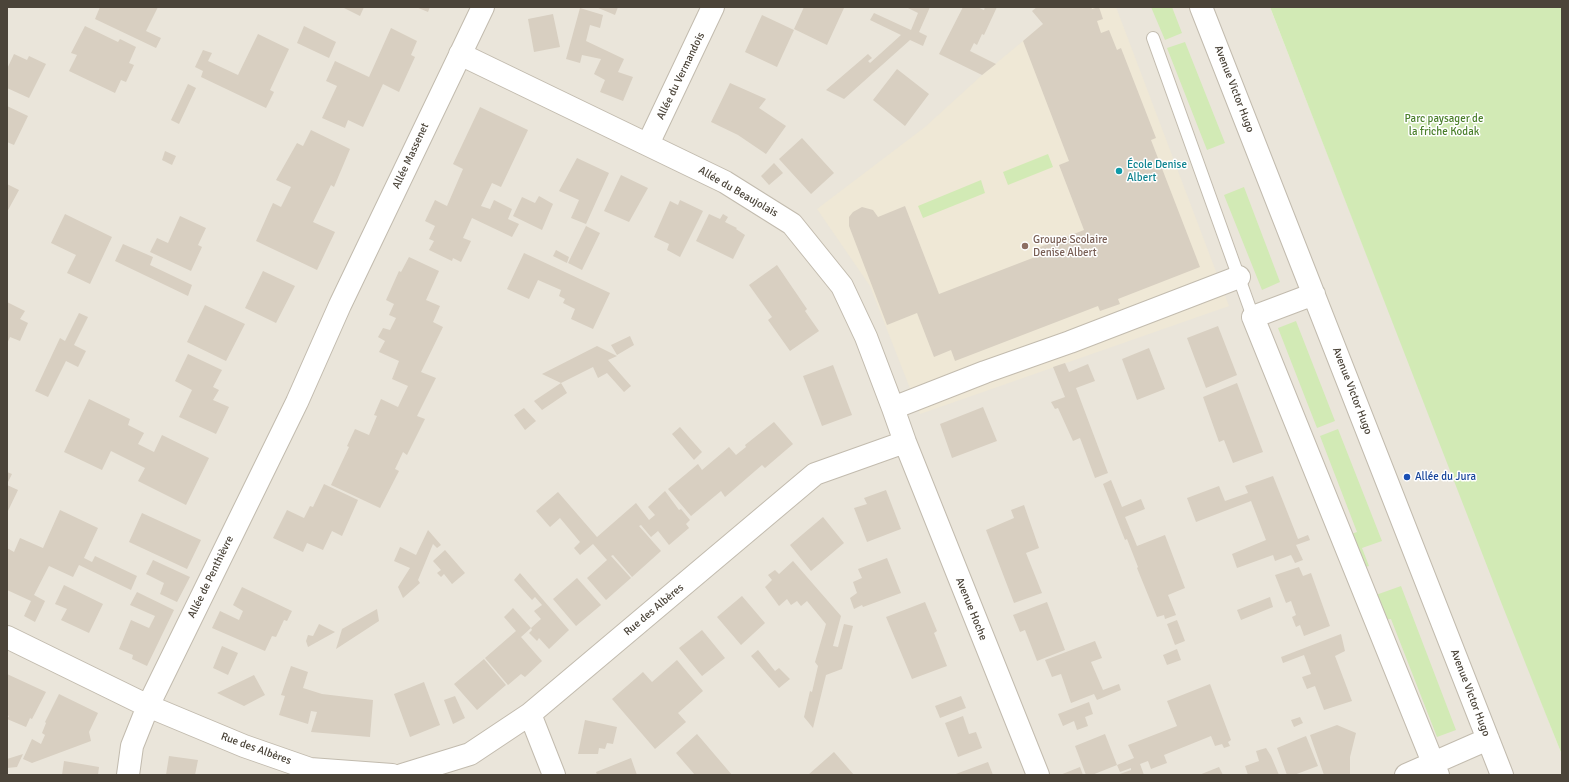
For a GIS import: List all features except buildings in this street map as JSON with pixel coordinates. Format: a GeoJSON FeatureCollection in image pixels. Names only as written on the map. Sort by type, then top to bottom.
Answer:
{"type":"FeatureCollection","features":[{"type":"Feature","properties":{"kind":"street","name":"Allée Massenet"},"geometry":{"type":"LineString","coordinates":[[340,305],[483,7]]}},
{"type":"Feature","properties":{"kind":"street","name":"Allée du Vermandois"},"geometry":{"type":"LineString","coordinates":[[648,144],[713,7]]}},
{"type":"Feature","properties":{"kind":"street","name":"Avenue Victor Hugo"},"geometry":{"type":"LineString","coordinates":[[1201,7],[1502,775]]}},
{"type":"Feature","properties":{"kind":"street","name":"Allée du Beaujolais"},"geometry":{"type":"LineString","coordinates":[[460,54],[725,182],[792,224],[842,286],[866,337],[905,442]]}},
{"type":"Feature","properties":{"kind":"street"},"geometry":{"type":"LineString","coordinates":[[893,408],[1239,277]]}},
{"type":"Feature","properties":{"kind":"street"},"geometry":{"type":"LineString","coordinates":[[1314,294],[1253,317],[1436,769]]}},
{"type":"Feature","properties":{"kind":"street","name":"Allée de Penthièvre"},"geometry":{"type":"LineString","coordinates":[[128,775],[132,746],[148,706],[297,402],[340,305]]}},
{"type":"Feature","properties":{"kind":"street","name":"Rue des Albères"},"geometry":{"type":"LineString","coordinates":[[402,775],[470,754],[530,714],[814,474],[905,442]]}},
{"type":"Feature","properties":{"kind":"street","name":"Avenue Hoche"},"geometry":{"type":"LineString","coordinates":[[905,442],[1038,775]]}},
{"type":"Feature","properties":{"kind":"street"},"geometry":{"type":"LineString","coordinates":[[7,637],[148,706]]}},
{"type":"Feature","properties":{"kind":"street","name":"Rue des Albères"},"geometry":{"type":"LineString","coordinates":[[148,706],[244,746],[310,769],[392,775]]}},
{"type":"Feature","properties":{"kind":"street"},"geometry":{"type":"LineString","coordinates":[[530,714],[554,775]]}},
{"type":"Feature","properties":{"kind":"street"},"geometry":{"type":"LineString","coordinates":[[1406,775],[1436,769],[1488,739]]}},
{"type":"Feature","properties":{"kind":"lane"},"geometry":{"type":"LineString","coordinates":[[1153,38],[1253,317]]}},
{"type":"Feature","properties":{"kind":"shaded area"},"geometry":{"type":"Polygon","coordinates":[[[7,7],[1270,7],[1562,755],[1562,775],[7,775],[7,7]]]}},
{"type":"Feature","properties":{"kind":"shaded area","name":"Groupe Scolaire Denise Albert"},"geometry":{"type":"Polygon","coordinates":[[[1064,7],[1116,7],[1229,306],[920,414],[870,286],[817,209],[925,127],[982,75],[1064,7]]]}},
{"type":"Feature","properties":{"kind":"green space"},"geometry":{"type":"Polygon","coordinates":[[[1151,7],[1172,7],[1182,33],[1165,40],[1151,7]]]}},
{"type":"Feature","properties":{"kind":"green space","name":"Parc paysager de la friche Kodak"},"geometry":{"type":"Polygon","coordinates":[[[1270,7],[1562,7],[1562,755],[1501,602],[1270,7]]]}},
{"type":"Feature","properties":{"kind":"green space"},"geometry":{"type":"Polygon","coordinates":[[[1185,42],[1225,143],[1207,150],[1167,48],[1185,42]]]}},
{"type":"Feature","properties":{"kind":"green space"},"geometry":{"type":"Polygon","coordinates":[[[1048,154],[1053,167],[1008,185],[1003,172],[1048,154]]]}},
{"type":"Feature","properties":{"kind":"green space"},"geometry":{"type":"Polygon","coordinates":[[[981,180],[985,193],[923,218],[918,206],[981,180]]]}},
{"type":"Feature","properties":{"kind":"green space"},"geometry":{"type":"Polygon","coordinates":[[[1244,187],[1280,282],[1262,290],[1224,195],[1244,187]]]}},
{"type":"Feature","properties":{"kind":"green space"},"geometry":{"type":"Polygon","coordinates":[[[1296,321],[1335,421],[1317,428],[1278,328],[1296,321]]]}},
{"type":"Feature","properties":{"kind":"green space"},"geometry":{"type":"Polygon","coordinates":[[[1338,429],[1382,541],[1362,548],[1369,566],[1362,568],[1348,535],[1357,532],[1320,436],[1338,429]]]}},
{"type":"Feature","properties":{"kind":"green space"},"geometry":{"type":"Polygon","coordinates":[[[1401,586],[1456,730],[1437,737],[1391,619],[1381,620],[1373,596],[1401,586]]]}},
{"type":"Feature","properties":{"kind":"place","name":"École Denise Albert"},"geometry":{"type":"Point","coordinates":[1119,171]}},
{"type":"Feature","properties":{"kind":"place","name":"Groupe Scolaire Denise Albert"},"geometry":{"type":"Point","coordinates":[1025,246]}},
{"type":"Feature","properties":{"kind":"place","name":"Allée du Jura"},"geometry":{"type":"Point","coordinates":[1407,477]}}]}
